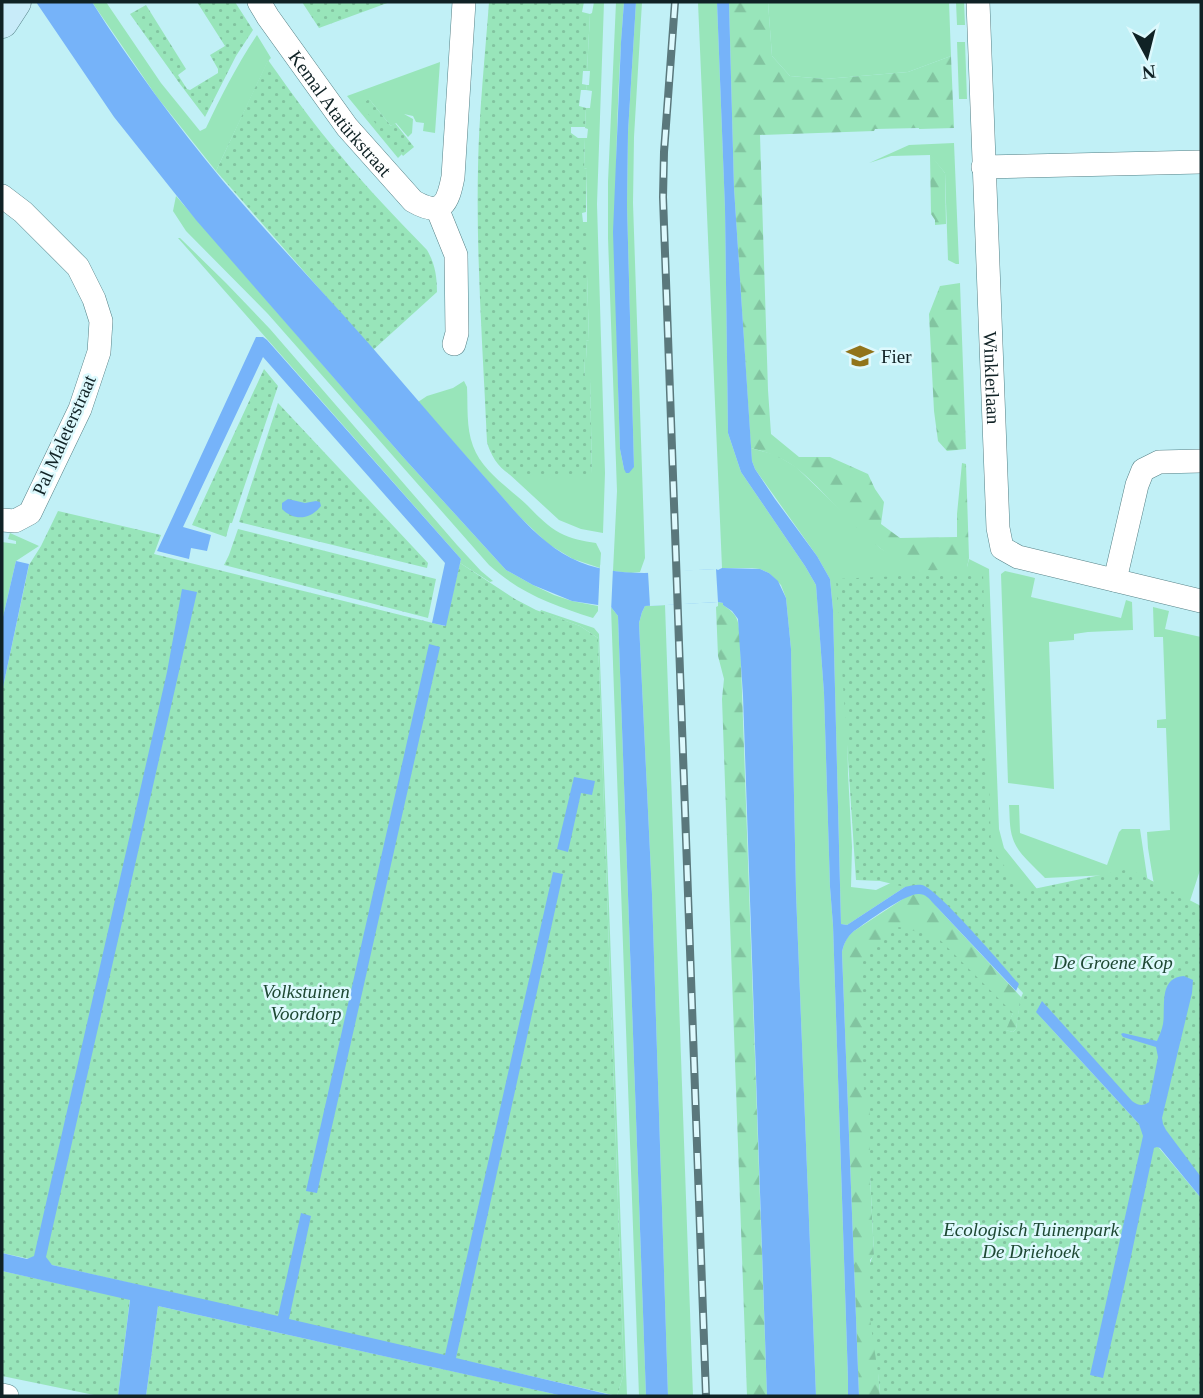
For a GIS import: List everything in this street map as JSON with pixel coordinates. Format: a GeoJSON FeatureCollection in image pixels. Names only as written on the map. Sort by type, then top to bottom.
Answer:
{"type":"FeatureCollection","features":[{"type":"Feature","properties":{"kind":"street"},"geometry":{"type":"LineString","coordinates":[[2,22],[15,2]]}},
{"type":"Feature","properties":{"kind":"street","name":"Kemal Atatürkstraat"},"geometry":{"type":"LineString","coordinates":[[259,2],[347,127],[413,201],[425,208],[437,208]]}},
{"type":"Feature","properties":{"kind":"street"},"geometry":{"type":"LineString","coordinates":[[454,345],[457,333],[456,255],[437,208],[446,202],[453,177],[464,2]]}},
{"type":"Feature","properties":{"kind":"street","name":"Winklerlaan"},"geometry":{"type":"LineString","coordinates":[[978,2],[997,514],[1002,548],[1018,557],[1201,601]]}},
{"type":"Feature","properties":{"kind":"street"},"geometry":{"type":"LineString","coordinates":[[983,167],[1201,162]]}},
{"type":"Feature","properties":{"kind":"street","name":"Pal Maleterstraat"},"geometry":{"type":"LineString","coordinates":[[2,196],[23,212],[78,267],[94,299],[101,321],[99,352],[79,409],[30,513],[15,522],[2,520]]}},
{"type":"Feature","properties":{"kind":"street"},"geometry":{"type":"LineString","coordinates":[[1115,580],[1143,470],[1159,462],[1201,461]]}},
{"type":"Feature","properties":{"kind":"street"},"geometry":{"type":"LineString","coordinates":[[2,1395],[7,1396]]}},
{"type":"Feature","properties":{"kind":"green space"},"geometry":{"type":"Polygon","coordinates":[[[92,2],[106,2],[161,83],[200,131],[206,128],[257,35],[271,58],[216,171],[157,97],[92,2]]]}},
{"type":"Feature","properties":{"kind":"green space"},"geometry":{"type":"Polygon","coordinates":[[[197,2],[235,2],[253,30],[236,56],[205,117],[130,14],[146,5],[186,69],[178,75],[190,90],[218,73],[210,55],[225,46],[197,2]]]}},
{"type":"Feature","properties":{"kind":"green space"},"geometry":{"type":"Polygon","coordinates":[[[302,2],[390,2],[319,28],[302,2]]]}},
{"type":"Feature","properties":{"kind":"green space"},"geometry":{"type":"Polygon","coordinates":[[[489,2],[584,2],[582,12],[590,14],[587,71],[583,71],[582,84],[587,85],[586,90],[581,90],[579,106],[586,108],[585,127],[571,127],[571,133],[578,138],[585,138],[584,168],[587,169],[586,212],[582,213],[583,222],[587,222],[589,340],[586,341],[587,359],[584,359],[585,377],[590,378],[592,474],[536,478],[509,474],[492,456],[487,442],[478,202],[480,126],[489,2]]]}},
{"type":"Feature","properties":{"kind":"green space"},"geometry":{"type":"Polygon","coordinates":[[[594,2],[604,2],[597,204],[605,473],[603,533],[581,529],[559,520],[508,473],[528,477],[592,473],[590,378],[585,378],[584,359],[587,358],[586,341],[589,340],[587,169],[584,168],[588,129],[585,128],[586,108],[590,108],[592,91],[586,90],[590,71],[587,71],[590,14],[594,2]]]}},
{"type":"Feature","properties":{"kind":"green space"},"geometry":{"type":"Polygon","coordinates":[[[616,2],[624,2],[616,225],[620,449],[624,469],[634,467],[627,205],[628,132],[636,2],[642,2],[633,203],[645,558],[640,572],[631,573],[613,571],[617,491],[608,182],[616,2]]]}},
{"type":"Feature","properties":{"kind":"green space"},"geometry":{"type":"Polygon","coordinates":[[[698,2],[717,2],[725,209],[728,433],[741,472],[816,585],[824,693],[848,1396],[816,1396],[796,893],[791,649],[786,598],[781,585],[769,573],[752,568],[722,568],[698,2]]]}},
{"type":"Feature","properties":{"kind":"green space"},"geometry":{"type":"Polygon","coordinates":[[[729,2],[768,2],[772,56],[790,76],[825,79],[908,72],[951,56],[954,128],[760,135],[771,434],[799,457],[830,457],[868,474],[884,502],[881,524],[900,538],[957,537],[962,463],[966,464],[967,567],[929,570],[891,556],[857,528],[795,467],[774,455],[751,448],[734,188],[729,2]]]}},
{"type":"Feature","properties":{"kind":"green space"},"geometry":{"type":"Polygon","coordinates":[[[768,2],[949,2],[951,56],[908,72],[825,79],[790,76],[772,56],[768,2]]]}},
{"type":"Feature","properties":{"kind":"green space"},"geometry":{"type":"Polygon","coordinates":[[[956,2],[964,2],[965,25],[957,25],[956,2]]]}},
{"type":"Feature","properties":{"kind":"green space"},"geometry":{"type":"Polygon","coordinates":[[[957,42],[965,42],[967,99],[959,99],[957,42]]]}},
{"type":"Feature","properties":{"kind":"green space"},"geometry":{"type":"Polygon","coordinates":[[[268,60],[330,144],[427,250],[432,260],[437,292],[373,350],[216,171],[268,60]]]}},
{"type":"Feature","properties":{"kind":"green space"},"geometry":{"type":"Polygon","coordinates":[[[440,62],[435,133],[423,131],[424,123],[416,122],[413,116],[404,114],[413,119],[412,133],[408,137],[396,123],[391,126],[369,99],[402,154],[398,158],[347,96],[440,62]]]}},
{"type":"Feature","properties":{"kind":"green space"},"geometry":{"type":"Polygon","coordinates":[[[369,99],[391,126],[395,123],[414,147],[403,156],[375,126],[361,105],[369,99]]]}},
{"type":"Feature","properties":{"kind":"green space"},"geometry":{"type":"Polygon","coordinates":[[[954,143],[959,264],[948,260],[945,173],[930,155],[891,156],[869,163],[909,145],[954,143]]]}},
{"type":"Feature","properties":{"kind":"green space"},"geometry":{"type":"Polygon","coordinates":[[[930,154],[945,173],[946,224],[935,225],[931,214],[930,154]]]}},
{"type":"Feature","properties":{"kind":"green space"},"geometry":{"type":"Polygon","coordinates":[[[176,196],[403,457],[506,570],[554,595],[598,606],[593,618],[538,597],[513,584],[489,565],[268,314],[186,231],[173,211],[176,196]]]}},
{"type":"Feature","properties":{"kind":"green space"},"geometry":{"type":"Polygon","coordinates":[[[178,238],[270,329],[457,545],[493,581],[490,582],[460,563],[461,559],[178,238]]]}},
{"type":"Feature","properties":{"kind":"green space"},"geometry":{"type":"Polygon","coordinates":[[[960,283],[966,449],[947,451],[938,441],[934,411],[929,314],[940,286],[960,283]]]}},
{"type":"Feature","properties":{"kind":"green space"},"geometry":{"type":"Polygon","coordinates":[[[264,369],[278,386],[226,537],[192,525],[264,369]]]}},
{"type":"Feature","properties":{"kind":"green space"},"geometry":{"type":"Polygon","coordinates":[[[464,381],[467,387],[468,424],[477,455],[496,478],[551,527],[568,537],[596,543],[601,553],[600,568],[573,559],[548,544],[518,515],[418,402],[464,381]]]}},
{"type":"Feature","properties":{"kind":"green space"},"geometry":{"type":"Polygon","coordinates":[[[278,403],[428,563],[427,568],[239,522],[278,403]]]}},
{"type":"Feature","properties":{"kind":"green space"},"geometry":{"type":"Polygon","coordinates":[[[751,448],[776,455],[796,467],[880,548],[901,561],[967,567],[969,559],[989,569],[999,829],[1004,848],[1037,889],[1035,945],[846,672],[851,887],[876,890],[899,879],[995,943],[905,887],[847,925],[841,924],[830,579],[817,556],[755,469],[751,448]]]}},
{"type":"Feature","properties":{"kind":"green space","name":"Volkstuinen Voordorp"},"geometry":{"type":"Polygon","coordinates":[[[58,511],[161,535],[154,554],[445,626],[460,563],[515,599],[536,610],[580,626],[598,638],[624,1373],[617,1396],[2,1253],[2,692],[29,565],[58,511]]]}},
{"type":"Feature","properties":{"kind":"green space"},"geometry":{"type":"Polygon","coordinates":[[[238,529],[436,579],[428,618],[224,565],[238,529]]]}},
{"type":"Feature","properties":{"kind":"green space"},"geometry":{"type":"Polygon","coordinates":[[[10,533],[39,546],[16,561],[2,621],[2,542],[16,544],[16,541],[8,539],[10,533]]]}},
{"type":"Feature","properties":{"kind":"green space"},"geometry":{"type":"Polygon","coordinates":[[[1005,571],[1035,578],[1031,597],[1121,618],[1126,600],[1132,602],[1133,630],[1074,634],[1074,640],[1049,642],[1054,789],[1008,783],[1001,574],[1005,571]]]}},
{"type":"Feature","properties":{"kind":"green space"},"geometry":{"type":"Polygon","coordinates":[[[983,572],[991,849],[1024,891],[1129,869],[1201,906],[1201,1186],[1036,1012],[1139,1124],[1201,1198],[1201,1396],[880,1396],[868,1302],[869,1266],[874,1254],[870,1101],[864,1095],[863,952],[899,927],[937,937],[1013,1013],[1006,1030],[1013,1032],[1016,1029],[1023,993],[930,893],[880,881],[856,880],[836,579],[983,572]]]}},
{"type":"Feature","properties":{"kind":"green space"},"geometry":{"type":"Polygon","coordinates":[[[718,602],[723,603],[738,621],[740,636],[767,1396],[747,1396],[722,699],[724,679],[718,656],[718,602]]]}},
{"type":"Feature","properties":{"kind":"green space"},"geometry":{"type":"Polygon","coordinates":[[[665,605],[693,1396],[668,1396],[652,894],[639,623],[645,606],[665,605]]]}},
{"type":"Feature","properties":{"kind":"green space"},"geometry":{"type":"Polygon","coordinates":[[[611,607],[618,616],[646,1396],[639,1396],[611,607]]]}},
{"type":"Feature","properties":{"kind":"green space"},"geometry":{"type":"Polygon","coordinates":[[[1153,607],[1169,611],[1165,629],[1201,637],[1201,867],[1188,907],[1154,885],[1148,848],[1147,832],[1170,830],[1166,728],[1157,728],[1157,720],[1166,719],[1163,637],[1154,637],[1153,607]]]}},
{"type":"Feature","properties":{"kind":"green space"},"geometry":{"type":"Polygon","coordinates":[[[541,610],[594,628],[599,634],[627,1396],[617,1396],[624,1373],[598,638],[580,626],[540,612],[541,610]]]}},
{"type":"Feature","properties":{"kind":"green space"},"geometry":{"type":"Polygon","coordinates":[[[1009,805],[1019,805],[1020,833],[1107,865],[1119,832],[1122,829],[1140,829],[1148,883],[1110,875],[1045,878],[1015,844],[1009,805]]]}},
{"type":"Feature","properties":{"kind":"green space"},"geometry":{"type":"Polygon","coordinates":[[[920,893],[927,896],[1021,997],[1016,1029],[1013,1032],[1005,1030],[1013,1013],[870,1101],[874,1255],[870,1260],[880,1396],[859,1396],[842,952],[846,940],[854,931],[909,895],[920,893]]]}},
{"type":"Feature","properties":{"kind":"green space"},"geometry":{"type":"Polygon","coordinates":[[[2,1271],[130,1299],[118,1396],[99,1396],[2,1376],[2,1271]]]}},
{"type":"Feature","properties":{"kind":"green space"},"geometry":{"type":"Polygon","coordinates":[[[158,1306],[528,1388],[563,1396],[146,1396],[158,1306]]]}},
{"type":"Feature","properties":{"kind":"water"},"geometry":{"type":"Polygon","coordinates":[[[36,2],[92,2],[154,93],[223,181],[375,350],[508,504],[548,543],[571,558],[606,570],[642,573],[722,568],[760,569],[778,581],[786,598],[791,649],[796,893],[816,1396],[767,1396],[743,696],[738,619],[723,603],[718,602],[645,606],[639,623],[652,894],[668,1396],[646,1396],[618,616],[611,607],[572,601],[506,570],[403,457],[196,220],[114,117],[36,2]]]}},
{"type":"Feature","properties":{"kind":"water"},"geometry":{"type":"Polygon","coordinates":[[[624,2],[636,2],[628,132],[627,205],[634,467],[629,473],[624,469],[620,449],[613,232],[624,2]]]}},
{"type":"Feature","properties":{"kind":"water"},"geometry":{"type":"Polygon","coordinates":[[[717,2],[729,2],[734,188],[752,461],[830,579],[841,924],[847,925],[905,887],[922,885],[956,914],[1019,984],[1016,991],[930,899],[921,894],[905,898],[877,915],[852,933],[844,946],[842,952],[859,1396],[848,1396],[824,693],[816,585],[741,472],[728,433],[725,209],[717,2]]]}},
{"type":"Feature","properties":{"kind":"water"},"geometry":{"type":"Polygon","coordinates":[[[256,337],[267,340],[461,559],[446,626],[432,623],[445,563],[263,357],[183,527],[211,535],[207,551],[191,548],[189,559],[157,551],[256,337]]]}},
{"type":"Feature","properties":{"kind":"water"},"geometry":{"type":"Polygon","coordinates":[[[288,499],[305,503],[316,501],[320,502],[321,506],[307,516],[292,516],[282,509],[282,503],[288,499]]]}},
{"type":"Feature","properties":{"kind":"water"},"geometry":{"type":"Polygon","coordinates":[[[16,561],[29,564],[2,692],[2,621],[16,561]]]}},
{"type":"Feature","properties":{"kind":"water"},"geometry":{"type":"Polygon","coordinates":[[[182,589],[197,592],[46,1257],[52,1265],[278,1316],[301,1213],[311,1216],[289,1319],[445,1355],[553,872],[563,874],[456,1358],[615,1396],[563,1396],[158,1306],[146,1396],[118,1396],[130,1300],[2,1271],[2,1253],[27,1259],[34,1256],[167,672],[182,589]]]}},
{"type":"Feature","properties":{"kind":"water"},"geometry":{"type":"Polygon","coordinates":[[[429,644],[440,647],[317,1193],[306,1191],[429,644]]]}},
{"type":"Feature","properties":{"kind":"water"},"geometry":{"type":"Polygon","coordinates":[[[574,777],[595,781],[592,795],[581,793],[568,852],[557,849],[574,777]]]}},
{"type":"Feature","properties":{"kind":"water"},"geometry":{"type":"Polygon","coordinates":[[[1184,976],[1193,980],[1192,993],[1162,1118],[1166,1130],[1201,1177],[1201,1198],[1160,1148],[1154,1148],[1103,1378],[1090,1375],[1143,1136],[1139,1124],[1036,1012],[1042,1001],[1132,1101],[1143,1105],[1149,1102],[1158,1057],[1156,1047],[1123,1037],[1121,1034],[1157,1041],[1163,1024],[1167,987],[1176,978],[1184,976]]]}},
{"type":"Feature","properties":{"kind":"pier"},"geometry":{"type":"Polygon","coordinates":[[[600,565],[613,568],[611,612],[598,609],[600,565]]]}},
{"type":"Feature","properties":{"kind":"pier"},"geometry":{"type":"Polygon","coordinates":[[[716,569],[718,602],[650,606],[648,572],[716,569]]]}},
{"type":"Feature","properties":{"kind":"railway"},"geometry":{"type":"LineString","coordinates":[[675,2],[663,197],[706,1396]]}},
{"type":"Feature","properties":{"kind":"place","name":"Fier"},"geometry":{"type":"Point","coordinates":[860,356]}},
{"type":"Feature","properties":{"kind":"park label","name":"De Groene Kop"},"geometry":{"type":"Point","coordinates":[1113,962]}},
{"type":"Feature","properties":{"kind":"park label","name":"Ecologisch Tuinenpark De Driehoek"},"geometry":{"type":"Point","coordinates":[1031,1240]}}]}
